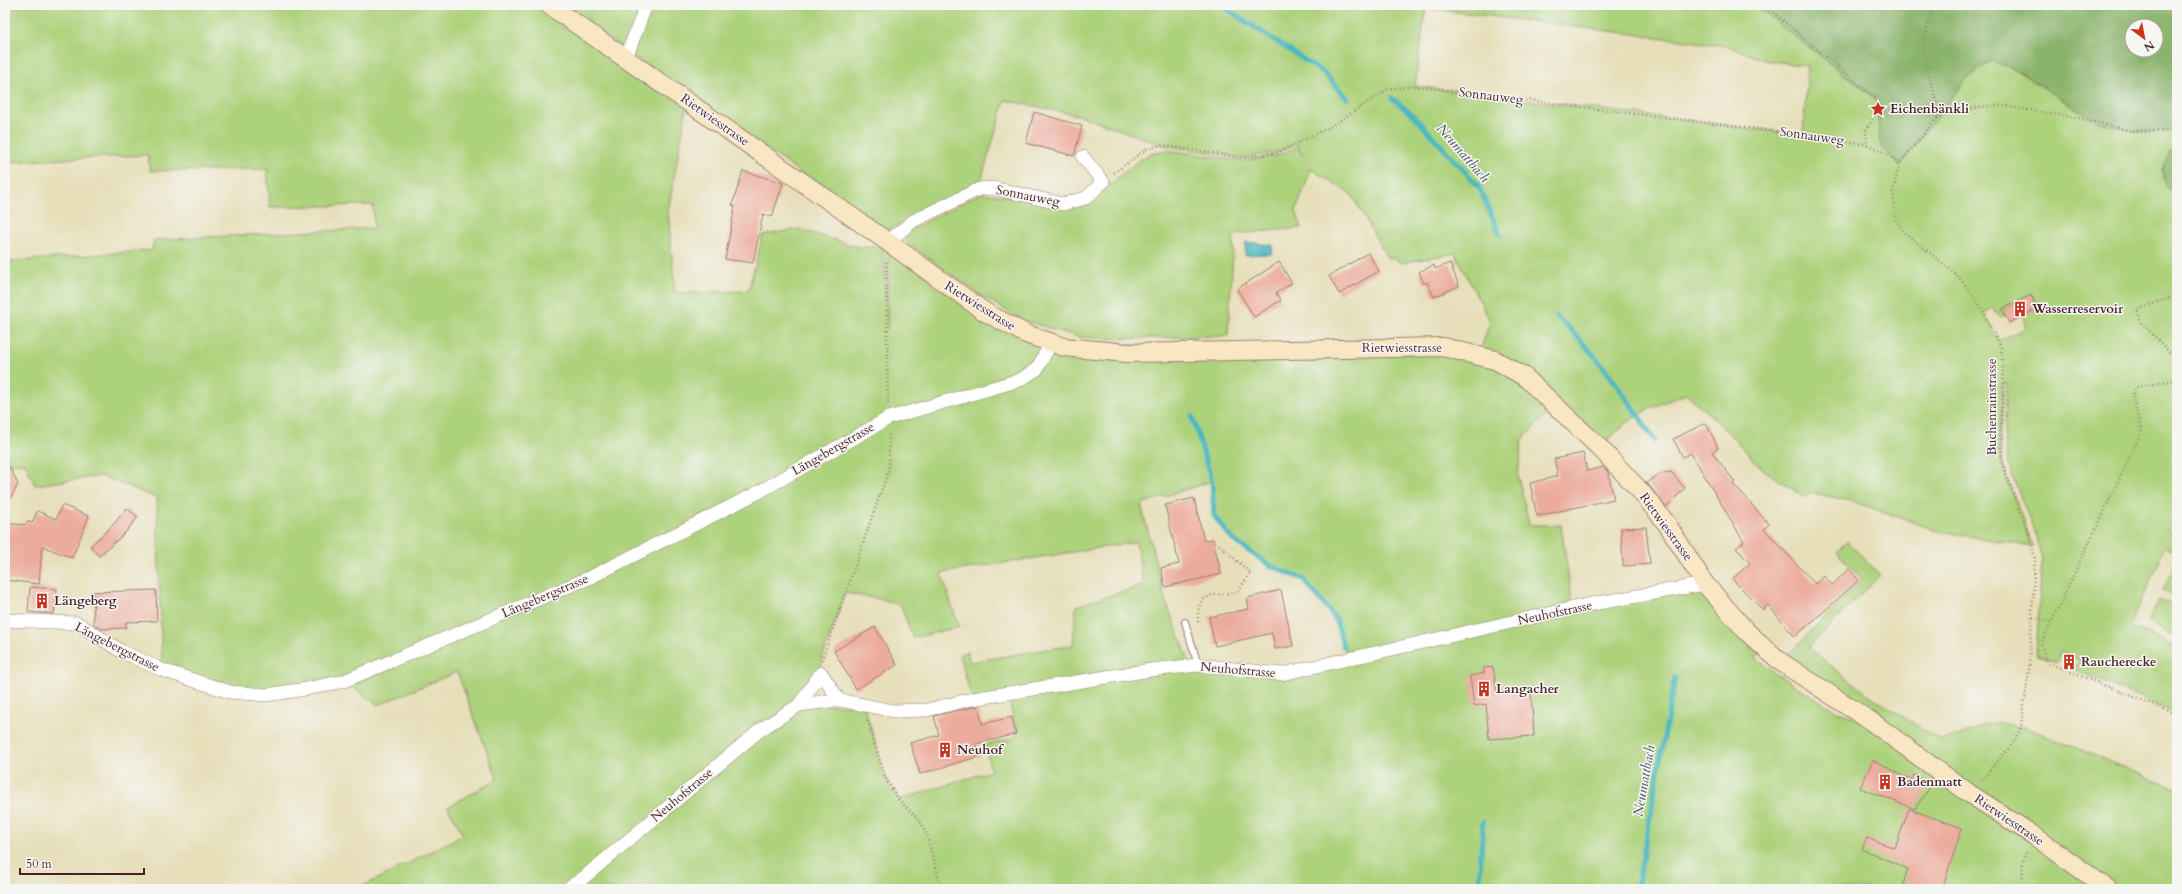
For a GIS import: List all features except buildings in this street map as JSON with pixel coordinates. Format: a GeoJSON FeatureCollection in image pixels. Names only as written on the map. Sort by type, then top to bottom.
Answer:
{"type":"FeatureCollection","features":[{"type":"Feature","properties":{"kind":"main road","name":"Rietwiesstrasse"},"geometry":{"type":"LineString","coordinates":[[549,5],[888,242],[985,312],[1026,334],[1051,343],[1079,349],[1126,353],[1443,346],[1495,360],[1525,377],[1619,468],[1667,524],[1705,584],[1746,632],[1781,662],[1872,722],[1970,794],[2033,835],[2108,889]]}},
{"type":"Feature","properties":{"kind":"street"},"geometry":{"type":"LineString","coordinates":[[626,58],[646,5]]}},
{"type":"Feature","properties":{"kind":"street"},"geometry":{"type":"LineString","coordinates":[[1083,157],[1103,182]]}},
{"type":"Feature","properties":{"kind":"street","name":"Sonnauweg"},"geometry":{"type":"LineString","coordinates":[[888,242],[913,221],[979,189],[993,188],[1064,204],[1086,198],[1103,182]]}},
{"type":"Feature","properties":{"kind":"street","name":"Längebergstrasse"},"geometry":{"type":"LineString","coordinates":[[5,620],[77,623],[121,651],[162,670],[230,692],[266,695],[313,688],[344,681],[591,577],[757,493],[889,418],[1020,380],[1036,369],[1051,343]]}},
{"type":"Feature","properties":{"kind":"street","name":"Neuhofstrasse"},"geometry":{"type":"LineString","coordinates":[[799,705],[839,700],[894,711],[927,710],[972,699],[1150,670],[1198,665],[1282,674],[1573,608],[1705,584]]}},
{"type":"Feature","properties":{"kind":"street"},"geometry":{"type":"LineString","coordinates":[[821,672],[839,700]]}},
{"type":"Feature","properties":{"kind":"street","name":"Neuhofstrasse"},"geometry":{"type":"LineString","coordinates":[[567,889],[582,879],[760,730],[799,705],[821,672]]}},
{"type":"Feature","properties":{"kind":"lane"},"geometry":{"type":"LineString","coordinates":[[1186,622],[1198,665]]}},
{"type":"Feature","properties":{"kind":"path"},"geometry":{"type":"LineString","coordinates":[[1771,5],[1773,12],[1876,99],[1878,111],[1866,130],[1867,145]]}},
{"type":"Feature","properties":{"kind":"path"},"geometry":{"type":"LineString","coordinates":[[1926,5],[1933,10]]}},
{"type":"Feature","properties":{"kind":"path"},"geometry":{"type":"LineString","coordinates":[[1934,5],[1923,43],[1928,73],[1936,99],[1937,118],[1973,108],[1998,105],[2078,118],[2132,131],[2177,131]]}},
{"type":"Feature","properties":{"kind":"path","name":"Sonnauweg"},"geometry":{"type":"LineString","coordinates":[[1103,182],[1146,149],[1162,145],[1244,158],[1278,152],[1330,127],[1388,89],[1415,86],[1803,135],[1867,145],[1884,150],[1899,165]]}},
{"type":"Feature","properties":{"kind":"path","name":"Buchenrainstrasse"},"geometry":{"type":"LineString","coordinates":[[1937,118],[1899,165],[1893,192],[1895,218],[1905,233],[1956,274],[1976,299],[2001,347],[2004,383],[2000,433],[2002,464],[2033,547],[2035,560],[2029,668],[2021,727],[2014,742],[1970,794]]}},
{"type":"Feature","properties":{"kind":"path"},"geometry":{"type":"LineString","coordinates":[[821,672],[822,659],[888,469],[889,418],[886,248],[888,242]]}},
{"type":"Feature","properties":{"kind":"path"},"geometry":{"type":"LineString","coordinates":[[2177,295],[2137,310],[2141,322],[2177,360]]}},
{"type":"Feature","properties":{"kind":"path"},"geometry":{"type":"LineString","coordinates":[[2177,380],[2136,387],[2132,396],[2142,431],[2041,644],[2048,663],[2095,683],[2177,714]]}},
{"type":"Feature","properties":{"kind":"path"},"geometry":{"type":"LineString","coordinates":[[1197,628],[1197,611],[1201,600],[1210,594],[1237,592],[1251,572],[1218,544]]}},
{"type":"Feature","properties":{"kind":"path"},"geometry":{"type":"LineString","coordinates":[[2033,617],[2052,622]]}},
{"type":"Feature","properties":{"kind":"path"},"geometry":{"type":"LineString","coordinates":[[864,705],[885,777],[899,800],[920,821],[927,836],[942,889]]}},
{"type":"Feature","properties":{"kind":"path"},"geometry":{"type":"LineString","coordinates":[[2022,889],[2023,862],[2033,835]]}},
{"type":"Feature","properties":{"kind":"green space"},"geometry":{"type":"Polygon","coordinates":[[[5,5],[549,5],[688,101],[668,211],[675,293],[748,291],[763,235],[799,229],[858,247],[884,247],[887,330],[888,251],[1037,346],[1037,368],[1051,343],[1479,355],[1490,321],[1455,253],[1402,263],[1394,258],[1388,259],[1352,195],[1311,169],[1296,211],[1302,228],[1234,234],[1228,336],[1106,339],[1079,337],[1058,331],[1022,320],[979,294],[905,240],[906,232],[981,193],[1084,205],[1141,159],[1150,154],[1166,150],[1245,161],[1278,155],[1298,147],[1303,155],[1297,144],[1278,152],[1244,158],[1162,145],[1082,116],[1005,100],[980,184],[885,232],[561,5],[1754,5],[1876,99],[1880,141],[1884,150],[1899,165],[1967,79],[1990,61],[2013,68],[2096,121],[2133,131],[2177,131],[2177,152],[2170,151],[2165,185],[2177,195],[2177,511],[2167,531],[2177,536],[2177,551],[2165,546],[2130,626],[2177,648],[2177,713],[2075,670],[2079,660],[2062,652],[2057,662],[2036,656],[2042,558],[2035,534],[2008,464],[2004,433],[2007,383],[2004,383],[2000,433],[2002,464],[2033,547],[1939,531],[1851,501],[1812,493],[1805,497],[1764,470],[1715,419],[1686,394],[1649,409],[1629,421],[1601,449],[1555,405],[1522,440],[1518,476],[1529,525],[1561,525],[1573,608],[1693,586],[1766,649],[1755,658],[1775,673],[1837,712],[1870,721],[1781,662],[1862,579],[1837,552],[1847,541],[1880,575],[1809,647],[1872,697],[1941,740],[1958,736],[1987,724],[1999,723],[2027,728],[2177,789],[2177,889],[543,889],[538,883],[528,889],[358,889],[463,835],[448,807],[497,779],[457,672],[378,705],[344,681],[266,695],[162,670],[157,498],[102,476],[35,485],[25,463],[5,464],[5,262],[152,250],[154,240],[374,228],[373,205],[270,207],[267,169],[150,171],[148,155],[5,162],[5,5]],[[1426,8],[1415,86],[1803,135],[1808,66],[1764,60],[1728,46],[1426,8]],[[2031,295],[2002,309],[2005,315],[2000,317],[1991,308],[1984,312],[1998,341],[2026,328],[2023,316],[2038,308],[2031,295]],[[1212,481],[1141,504],[1165,599],[1191,666],[1282,674],[1347,658],[1336,619],[1303,579],[1269,565],[1233,540],[1214,516],[1212,481]],[[1136,542],[941,573],[959,627],[913,638],[901,606],[885,600],[845,593],[822,659],[821,673],[800,705],[864,705],[885,777],[899,800],[991,771],[985,745],[1017,737],[1008,694],[972,699],[959,655],[967,651],[970,662],[1073,645],[1076,606],[1144,585],[1136,542]]]}},
{"type":"Feature","properties":{"kind":"green space"},"geometry":{"type":"Polygon","coordinates":[[[1754,5],[2177,5],[2177,131],[2133,131],[2096,121],[2013,68],[1991,61],[1967,79],[1899,165],[1884,150],[1880,141],[1876,99],[1754,5]]]}},
{"type":"Feature","properties":{"kind":"green space"},"geometry":{"type":"Polygon","coordinates":[[[2170,151],[2177,152],[2177,195],[2165,185],[2163,170],[2170,151]]]}},
{"type":"Feature","properties":{"kind":"green space"},"geometry":{"type":"Polygon","coordinates":[[[2175,565],[2177,566],[2177,596],[2163,590],[2175,565]]]}},
{"type":"Feature","properties":{"kind":"green space"},"geometry":{"type":"Polygon","coordinates":[[[2159,599],[2177,607],[2177,637],[2148,623],[2159,599]]]}},
{"type":"Feature","properties":{"kind":"water"},"geometry":{"type":"Polygon","coordinates":[[[1246,242],[1273,245],[1272,254],[1245,255],[1246,242]]]}},
{"type":"Feature","properties":{"kind":"waterway","name":"Neumattbach"},"geometry":{"type":"LineString","coordinates":[[1221,5],[1324,73],[1348,99]]}},
{"type":"Feature","properties":{"kind":"waterway","name":"Neumattbach"},"geometry":{"type":"LineString","coordinates":[[1392,98],[1414,116],[1479,187],[1500,235]]}},
{"type":"Feature","properties":{"kind":"waterway","name":"Neumattbach"},"geometry":{"type":"LineString","coordinates":[[1556,316],[1584,344],[1610,375],[1655,441]]}},
{"type":"Feature","properties":{"kind":"waterway"},"geometry":{"type":"LineString","coordinates":[[1192,416],[1212,481],[1214,516],[1233,540],[1269,565],[1303,579],[1336,619],[1343,646]]}},
{"type":"Feature","properties":{"kind":"waterway","name":"Neumattbach"},"geometry":{"type":"LineString","coordinates":[[1637,889],[1675,677]]}},
{"type":"Feature","properties":{"kind":"waterway"},"geometry":{"type":"LineString","coordinates":[[1479,889],[1483,822]]}},
{"type":"Feature","properties":{"kind":"place","name":"Eichenbänkli"},"geometry":{"type":"Point","coordinates":[1878,109]}},
{"type":"Feature","properties":{"kind":"place","name":"Wasserreservoir"},"geometry":{"type":"Point","coordinates":[2020,309]}},
{"type":"Feature","properties":{"kind":"place","name":"Längeberg"},"geometry":{"type":"Point","coordinates":[42,601]}},
{"type":"Feature","properties":{"kind":"place","name":"Raucherecke"},"geometry":{"type":"Point","coordinates":[2069,662]}},
{"type":"Feature","properties":{"kind":"place","name":"Langacher"},"geometry":{"type":"Point","coordinates":[1484,689]}},
{"type":"Feature","properties":{"kind":"place","name":"Neuhof"},"geometry":{"type":"Point","coordinates":[945,750]}},
{"type":"Feature","properties":{"kind":"place","name":"Badenmatt"},"geometry":{"type":"Point","coordinates":[1885,782]}}]}
